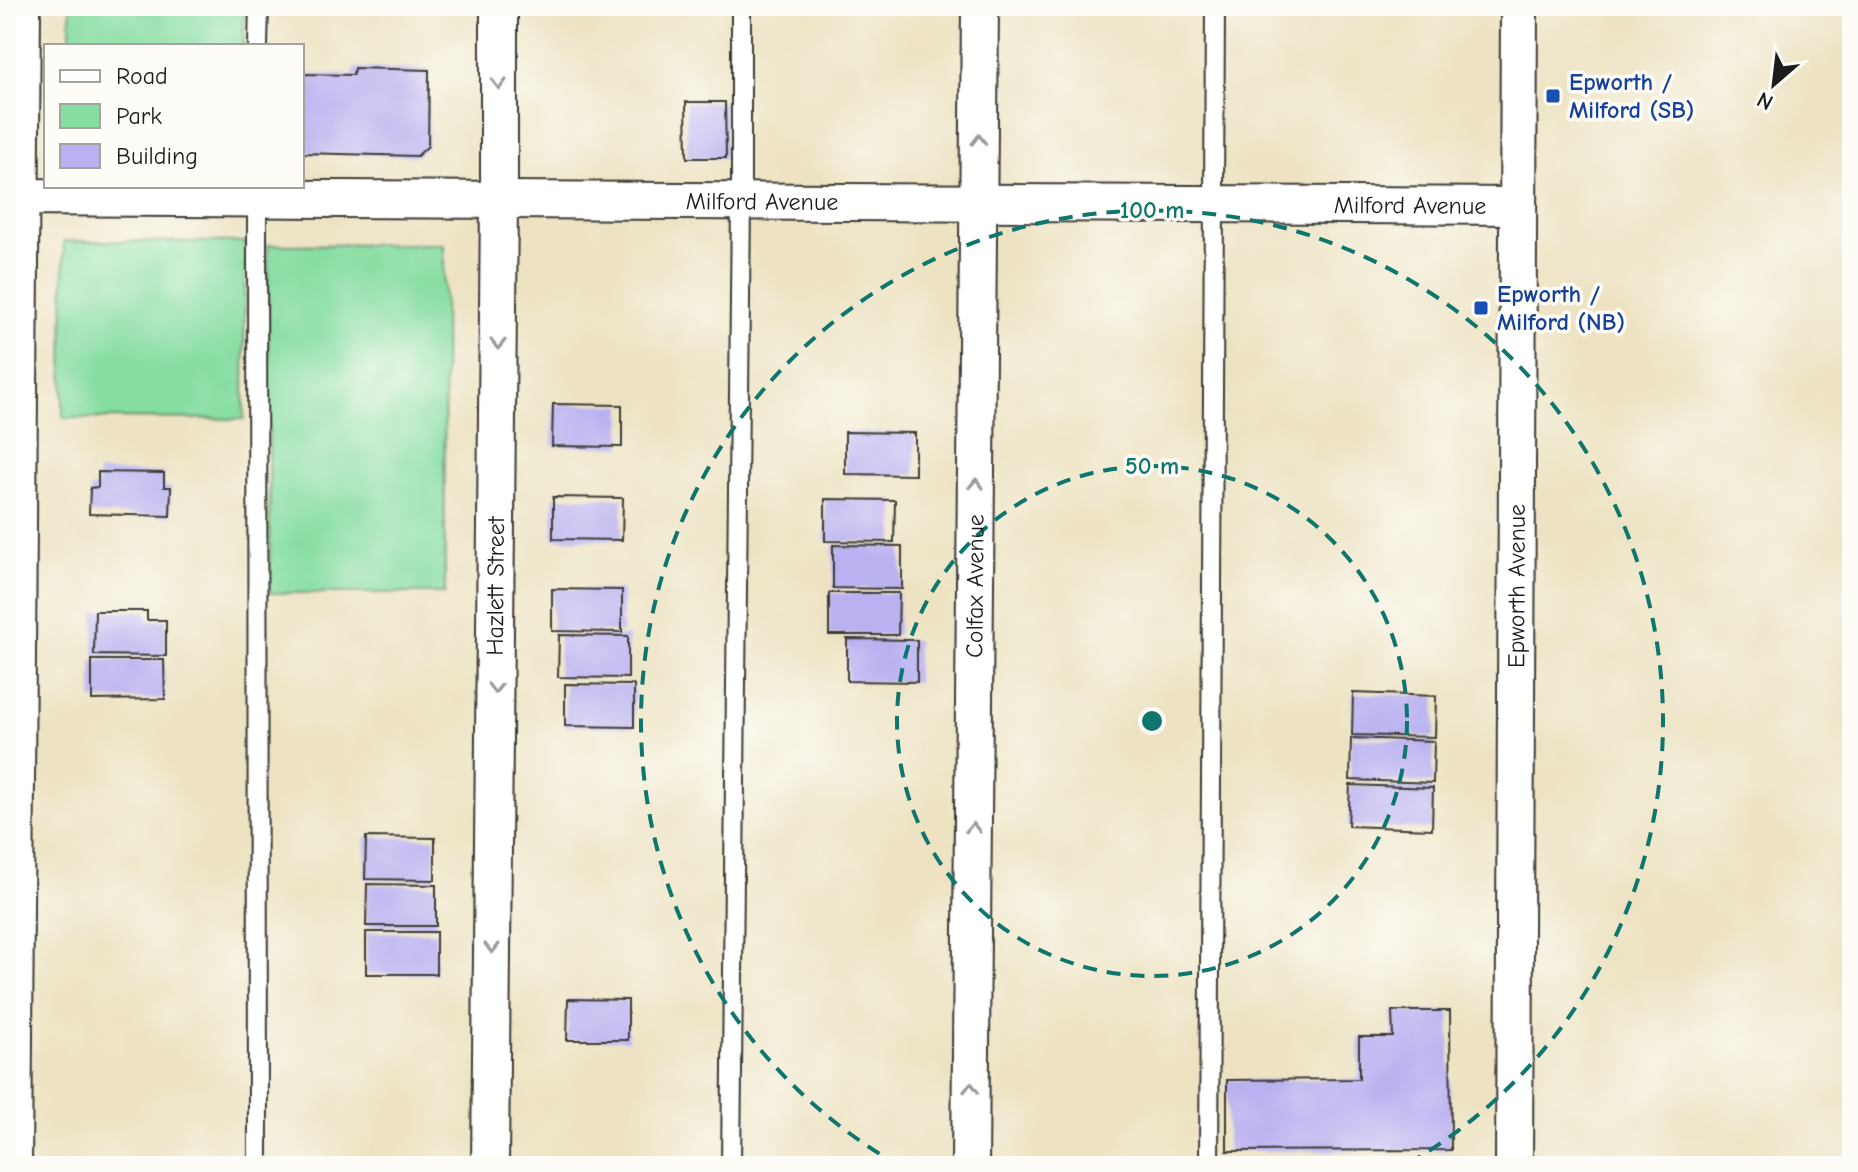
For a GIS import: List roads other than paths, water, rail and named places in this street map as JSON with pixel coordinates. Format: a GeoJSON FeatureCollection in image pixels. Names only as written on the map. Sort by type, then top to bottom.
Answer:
{"type":"FeatureCollection","features":[{"type":"Feature","properties":{"kind":"street"},"geometry":{"type":"LineString","coordinates":[[13,1166],[14,197],[22,6]]}},
{"type":"Feature","properties":{"kind":"street","name":"Hazlett Street"},"geometry":{"type":"LineString","coordinates":[[490,1166],[499,6]]}},
{"type":"Feature","properties":{"kind":"street","name":"Colfax Avenue"},"geometry":{"type":"LineString","coordinates":[[970,1166],[980,6]]}},
{"type":"Feature","properties":{"kind":"street","name":"Epworth Avenue"},"geometry":{"type":"LineString","coordinates":[[1514,1166],[1519,6]]}},
{"type":"Feature","properties":{"kind":"street","name":"Milford Avenue"},"geometry":{"type":"LineString","coordinates":[[14,197],[257,193],[499,201],[1518,206]]}},
{"type":"Feature","properties":{"kind":"lane"},"geometry":{"type":"LineString","coordinates":[[258,44],[259,6]]}},
{"type":"Feature","properties":{"kind":"lane"},"geometry":{"type":"LineString","coordinates":[[731,1166],[741,6]]}},
{"type":"Feature","properties":{"kind":"lane"},"geometry":{"type":"LineString","coordinates":[[1209,1166],[1215,6]]}},
{"type":"Feature","properties":{"kind":"lane"},"geometry":{"type":"LineString","coordinates":[[257,193],[258,1166]]}},
{"type":"Feature","properties":{"kind":"place","name":"Epworth / Milford (SB)"},"geometry":{"type":"Point","coordinates":[1553,96]}},
{"type":"Feature","properties":{"kind":"place","name":"Epworth / Milford (NB)"},"geometry":{"type":"Point","coordinates":[1481,308]}}]}
